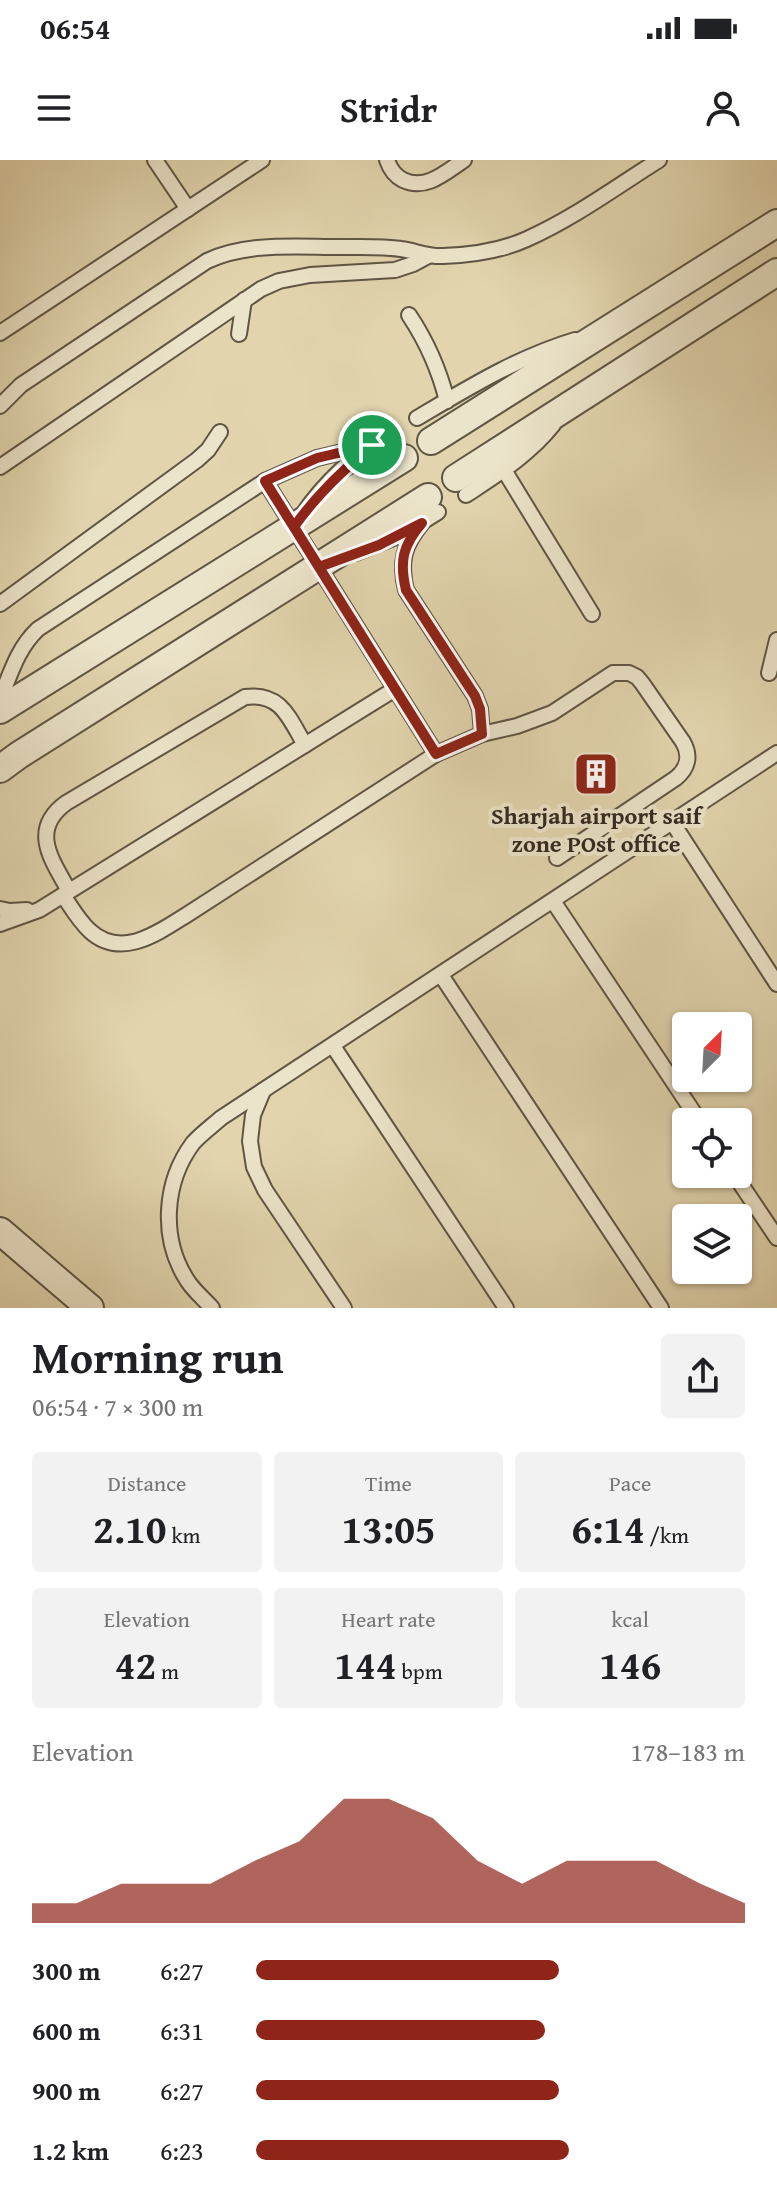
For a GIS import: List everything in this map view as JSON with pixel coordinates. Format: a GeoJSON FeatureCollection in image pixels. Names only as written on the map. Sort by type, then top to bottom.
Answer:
{"type":"FeatureCollection","features":[{"type":"Feature","properties":{"kind":"street"},"geometry":{"type":"LineString","coordinates":[[431,441],[777,223]]}},
{"type":"Feature","properties":{"kind":"street"},"geometry":{"type":"LineString","coordinates":[[461,486],[565,409],[777,272]]}},
{"type":"Feature","properties":{"kind":"street"},"geometry":{"type":"LineString","coordinates":[[0,710],[404,458]]}},
{"type":"Feature","properties":{"kind":"street"},"geometry":{"type":"LineString","coordinates":[[0,769],[319,567],[433,504]]}},
{"type":"Feature","properties":{"kind":"street"},"geometry":{"type":"LineString","coordinates":[[0,1231],[90,1308]]}},
{"type":"Feature","properties":{"kind":"lane"},"geometry":{"type":"LineString","coordinates":[[155,160],[188,209]]}},
{"type":"Feature","properties":{"kind":"lane"},"geometry":{"type":"LineString","coordinates":[[0,333],[262,160]]}},
{"type":"Feature","properties":{"kind":"lane"},"geometry":{"type":"LineString","coordinates":[[387,160],[389,168],[398,178],[423,184],[464,160]]}},
{"type":"Feature","properties":{"kind":"lane"},"geometry":{"type":"LineString","coordinates":[[0,406],[21,385],[222,254],[279,247],[402,249],[428,256],[486,251],[525,240],[556,224],[659,160]]}},
{"type":"Feature","properties":{"kind":"lane"},"geometry":{"type":"LineString","coordinates":[[0,467],[261,289],[279,281],[310,275],[395,270],[428,256]]}},
{"type":"Feature","properties":{"kind":"lane"},"geometry":{"type":"LineString","coordinates":[[239,334],[244,300]]}},
{"type":"Feature","properties":{"kind":"lane"},"geometry":{"type":"LineString","coordinates":[[409,315],[428,347],[447,401]]}},
{"type":"Feature","properties":{"kind":"lane"},"geometry":{"type":"LineString","coordinates":[[417,418],[523,359],[606,331]]}},
{"type":"Feature","properties":{"kind":"lane"},"geometry":{"type":"LineString","coordinates":[[461,486],[504,470],[536,445],[565,409]]}},
{"type":"Feature","properties":{"kind":"lane"},"geometry":{"type":"LineString","coordinates":[[0,604],[197,460],[220,432]]}},
{"type":"Feature","properties":{"kind":"lane"},"geometry":{"type":"LineString","coordinates":[[294,527],[332,479],[389,434]]}},
{"type":"Feature","properties":{"kind":"lane"},"geometry":{"type":"LineString","coordinates":[[0,699],[18,652],[38,629],[265,481],[317,458],[372,445]]}},
{"type":"Feature","properties":{"kind":"lane"},"geometry":{"type":"LineString","coordinates":[[504,470],[592,614]]}},
{"type":"Feature","properties":{"kind":"lane"},"geometry":{"type":"LineString","coordinates":[[265,481],[436,754]]}},
{"type":"Feature","properties":{"kind":"lane"},"geometry":{"type":"LineString","coordinates":[[433,504],[410,538],[403,556],[403,576],[406,590],[475,696],[480,709],[482,734]]}},
{"type":"Feature","properties":{"kind":"lane"},"geometry":{"type":"LineString","coordinates":[[319,567],[379,545],[422,523]]}},
{"type":"Feature","properties":{"kind":"lane"},"geometry":{"type":"LineString","coordinates":[[769,673],[777,640]]}},
{"type":"Feature","properties":{"kind":"lane"},"geometry":{"type":"LineString","coordinates":[[305,745],[279,704],[257,695],[245,697],[57,810],[46,831],[49,854],[66,893],[91,932],[120,944],[152,936],[436,754],[482,734],[552,713],[613,673],[637,677],[687,749],[688,757],[682,773],[557,858]]}},
{"type":"Feature","properties":{"kind":"lane"},"geometry":{"type":"LineString","coordinates":[[0,924],[39,910],[395,689]]}},
{"type":"Feature","properties":{"kind":"lane"},"geometry":{"type":"LineString","coordinates":[[212,1308],[187,1281],[172,1247],[168,1210],[175,1174],[194,1142],[221,1118],[777,753]]}},
{"type":"Feature","properties":{"kind":"lane"},"geometry":{"type":"LineString","coordinates":[[672,822],[777,984]]}},
{"type":"Feature","properties":{"kind":"lane"},"geometry":{"type":"LineString","coordinates":[[553,901],[691,1108]]}},
{"type":"Feature","properties":{"kind":"lane"},"geometry":{"type":"LineString","coordinates":[[0,909],[39,910]]}},
{"type":"Feature","properties":{"kind":"lane"},"geometry":{"type":"LineString","coordinates":[[441,975],[661,1308]]}},
{"type":"Feature","properties":{"kind":"lane"},"geometry":{"type":"LineString","coordinates":[[333,1046],[506,1308]]}},
{"type":"Feature","properties":{"kind":"lane"},"geometry":{"type":"LineString","coordinates":[[263,1091],[253,1115],[250,1141],[254,1167],[265,1190],[344,1308]]}},
{"type":"Feature","properties":{"kind":"lane"},"geometry":{"type":"LineString","coordinates":[[743,1188],[777,1238]]}},
{"type":"Feature","properties":{"kind":"place","name":"Sharjah airport saif zone POst office"},"geometry":{"type":"Point","coordinates":[596,774]}},
{"type":"Feature","properties":{"kind":"route"},"geometry":{"type":"LineString","coordinates":[[372,445],[332,479],[294,527],[319,567],[379,545],[422,523],[410,538],[403,556],[406,590],[469,685],[482,721],[482,734],[436,754],[265,481],[317,458],[372,445]]}}]}
